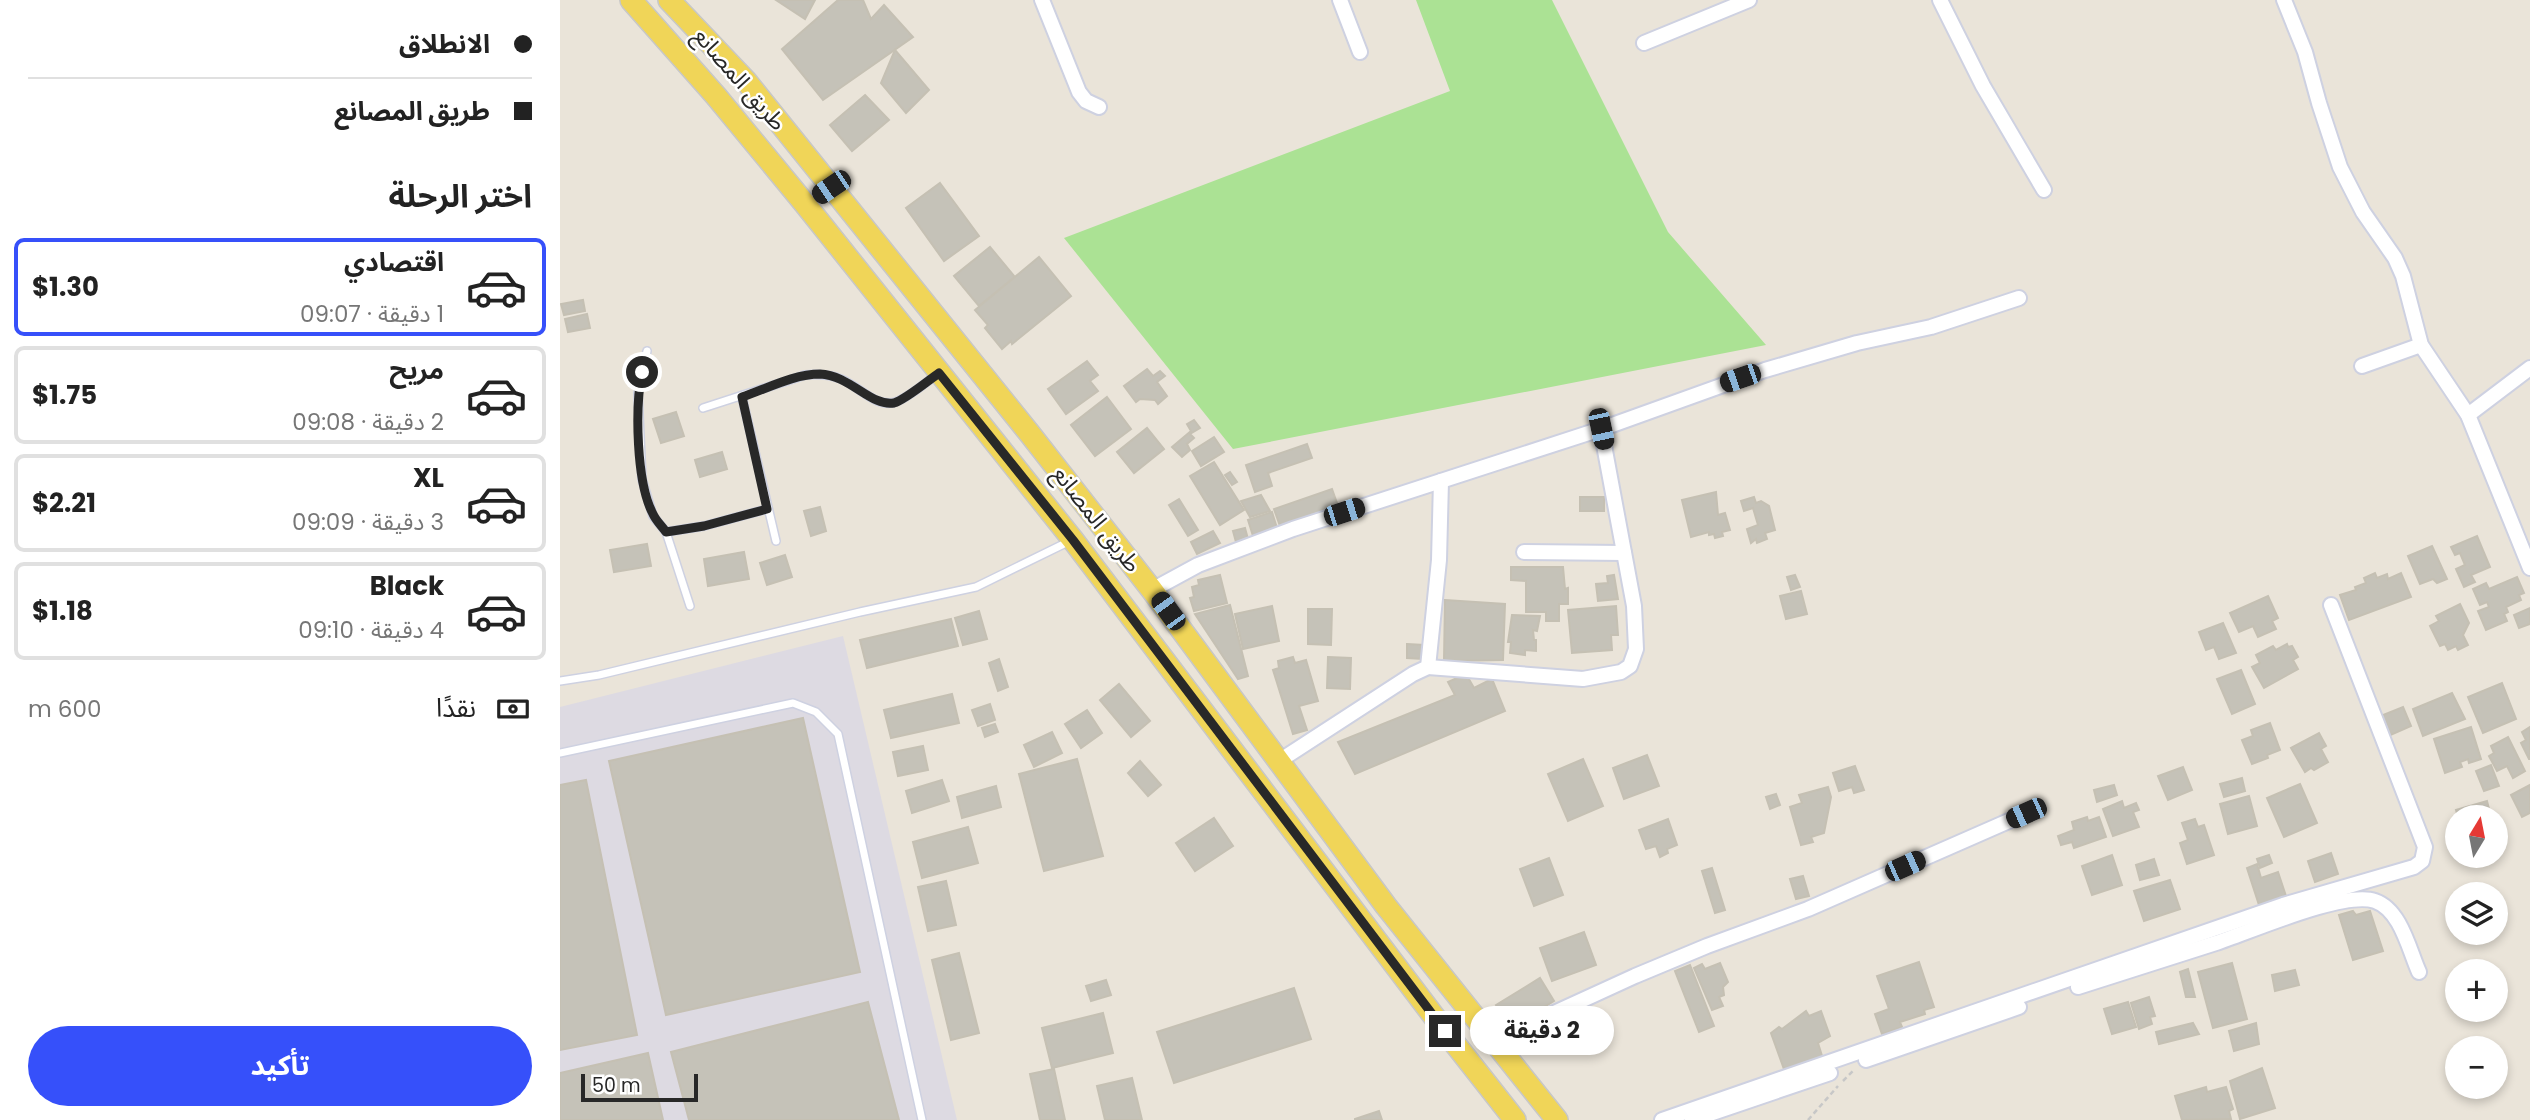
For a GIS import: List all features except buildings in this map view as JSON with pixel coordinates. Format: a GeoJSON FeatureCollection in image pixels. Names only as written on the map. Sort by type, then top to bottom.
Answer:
{"type":"FeatureCollection","features":[{"type":"Feature","properties":{"kind":"main road","name":"طريق المصانع"},"geometry":{"type":"LineString","coordinates":[[631,0],[716,96],[805,204],[1073,540],[1445,1031],[1516,1120]]}},
{"type":"Feature","properties":{"kind":"main road","name":"طريق المصانع"},"geometry":{"type":"LineString","coordinates":[[669,0],[746,81],[1152,590],[1386,906],[1557,1120]]}},
{"type":"Feature","properties":{"kind":"main road"},"geometry":{"type":"LineString","coordinates":[[805,204],[831,187]]}},
{"type":"Feature","properties":{"kind":"street"},"geometry":{"type":"LineString","coordinates":[[1042,0],[1079,92],[1086,101],[1099,107]]}},
{"type":"Feature","properties":{"kind":"street"},"geometry":{"type":"LineString","coordinates":[[1340,0],[1360,52]]}},
{"type":"Feature","properties":{"kind":"street"},"geometry":{"type":"LineString","coordinates":[[1644,43],[1749,0]]}},
{"type":"Feature","properties":{"kind":"street"},"geometry":{"type":"LineString","coordinates":[[1940,0],[1983,86],[2045,190]]}},
{"type":"Feature","properties":{"kind":"street"},"geometry":{"type":"LineString","coordinates":[[2284,0],[2305,52],[2340,167],[2363,212],[2395,258],[2403,276],[2421,345],[2468,415],[2530,568]]}},
{"type":"Feature","properties":{"kind":"street"},"geometry":{"type":"LineString","coordinates":[[1152,590],[1198,565],[1293,529],[1601,429],[1765,369],[1857,343],[1931,327],[2020,298]]}},
{"type":"Feature","properties":{"kind":"street"},"geometry":{"type":"LineString","coordinates":[[2362,366],[2421,345]]}},
{"type":"Feature","properties":{"kind":"street"},"geometry":{"type":"LineString","coordinates":[[2468,415],[2530,368]]}},
{"type":"Feature","properties":{"kind":"street"},"geometry":{"type":"LineString","coordinates":[[1279,761],[1428,667],[1583,679],[1621,672],[1630,666],[1636,649],[1634,606],[1601,429]]}},
{"type":"Feature","properties":{"kind":"street"},"geometry":{"type":"LineString","coordinates":[[1428,667],[1439,560],[1441,481]]}},
{"type":"Feature","properties":{"kind":"street"},"geometry":{"type":"LineString","coordinates":[[1524,552],[1624,553]]}},
{"type":"Feature","properties":{"kind":"street"},"geometry":{"type":"LineString","coordinates":[[1662,1120],[2283,905],[2414,867],[2422,861],[2426,847],[2331,605]]}},
{"type":"Feature","properties":{"kind":"street"},"geometry":{"type":"LineString","coordinates":[[1495,1043],[1635,976],[1719,941],[1808,909],[2026,813]]}},
{"type":"Feature","properties":{"kind":"street"},"geometry":{"type":"LineString","coordinates":[[1692,1120],[2314,909],[2361,899],[2377,901],[2398,922],[2419,972]]}},
{"type":"Feature","properties":{"kind":"lane"},"geometry":{"type":"LineString","coordinates":[[647,351],[638,393],[642,479],[653,516],[666,532],[690,606]]}},
{"type":"Feature","properties":{"kind":"lane"},"geometry":{"type":"LineString","coordinates":[[703,408],[805,375],[822,374],[840,378],[871,398],[896,403],[939,373]]}},
{"type":"Feature","properties":{"kind":"lane"},"geometry":{"type":"LineString","coordinates":[[742,397],[776,541]]}},
{"type":"Feature","properties":{"kind":"lane"},"geometry":{"type":"LineString","coordinates":[[666,532],[704,526],[767,509]]}},
{"type":"Feature","properties":{"kind":"lane"},"geometry":{"type":"LineString","coordinates":[[560,681],[599,675],[976,587],[1073,540]]}},
{"type":"Feature","properties":{"kind":"lane"},"geometry":{"type":"LineString","coordinates":[[560,753],[793,703],[816,712],[838,734],[922,1120]]}},
{"type":"Feature","properties":{"kind":"path"},"geometry":{"type":"LineString","coordinates":[[1808,1120],[1861,1062]]}},
{"type":"Feature","properties":{"kind":"shaded area"},"geometry":{"type":"Polygon","coordinates":[[[843,636],[957,1120],[560,1120],[560,707],[843,636]]]}},
{"type":"Feature","properties":{"kind":"green space"},"geometry":{"type":"Polygon","coordinates":[[[1416,0],[1552,0],[1668,232],[1766,345],[1233,449],[1064,238],[1450,91],[1416,0]]]}},
{"type":"Feature","properties":{"kind":"route"},"geometry":{"type":"LineString","coordinates":[[642,372],[638,393],[642,479],[653,516],[666,532],[704,526],[767,509],[742,397],[805,375],[822,374],[840,378],[871,398],[896,403],[939,373],[1073,540],[1445,1031]]}}]}
